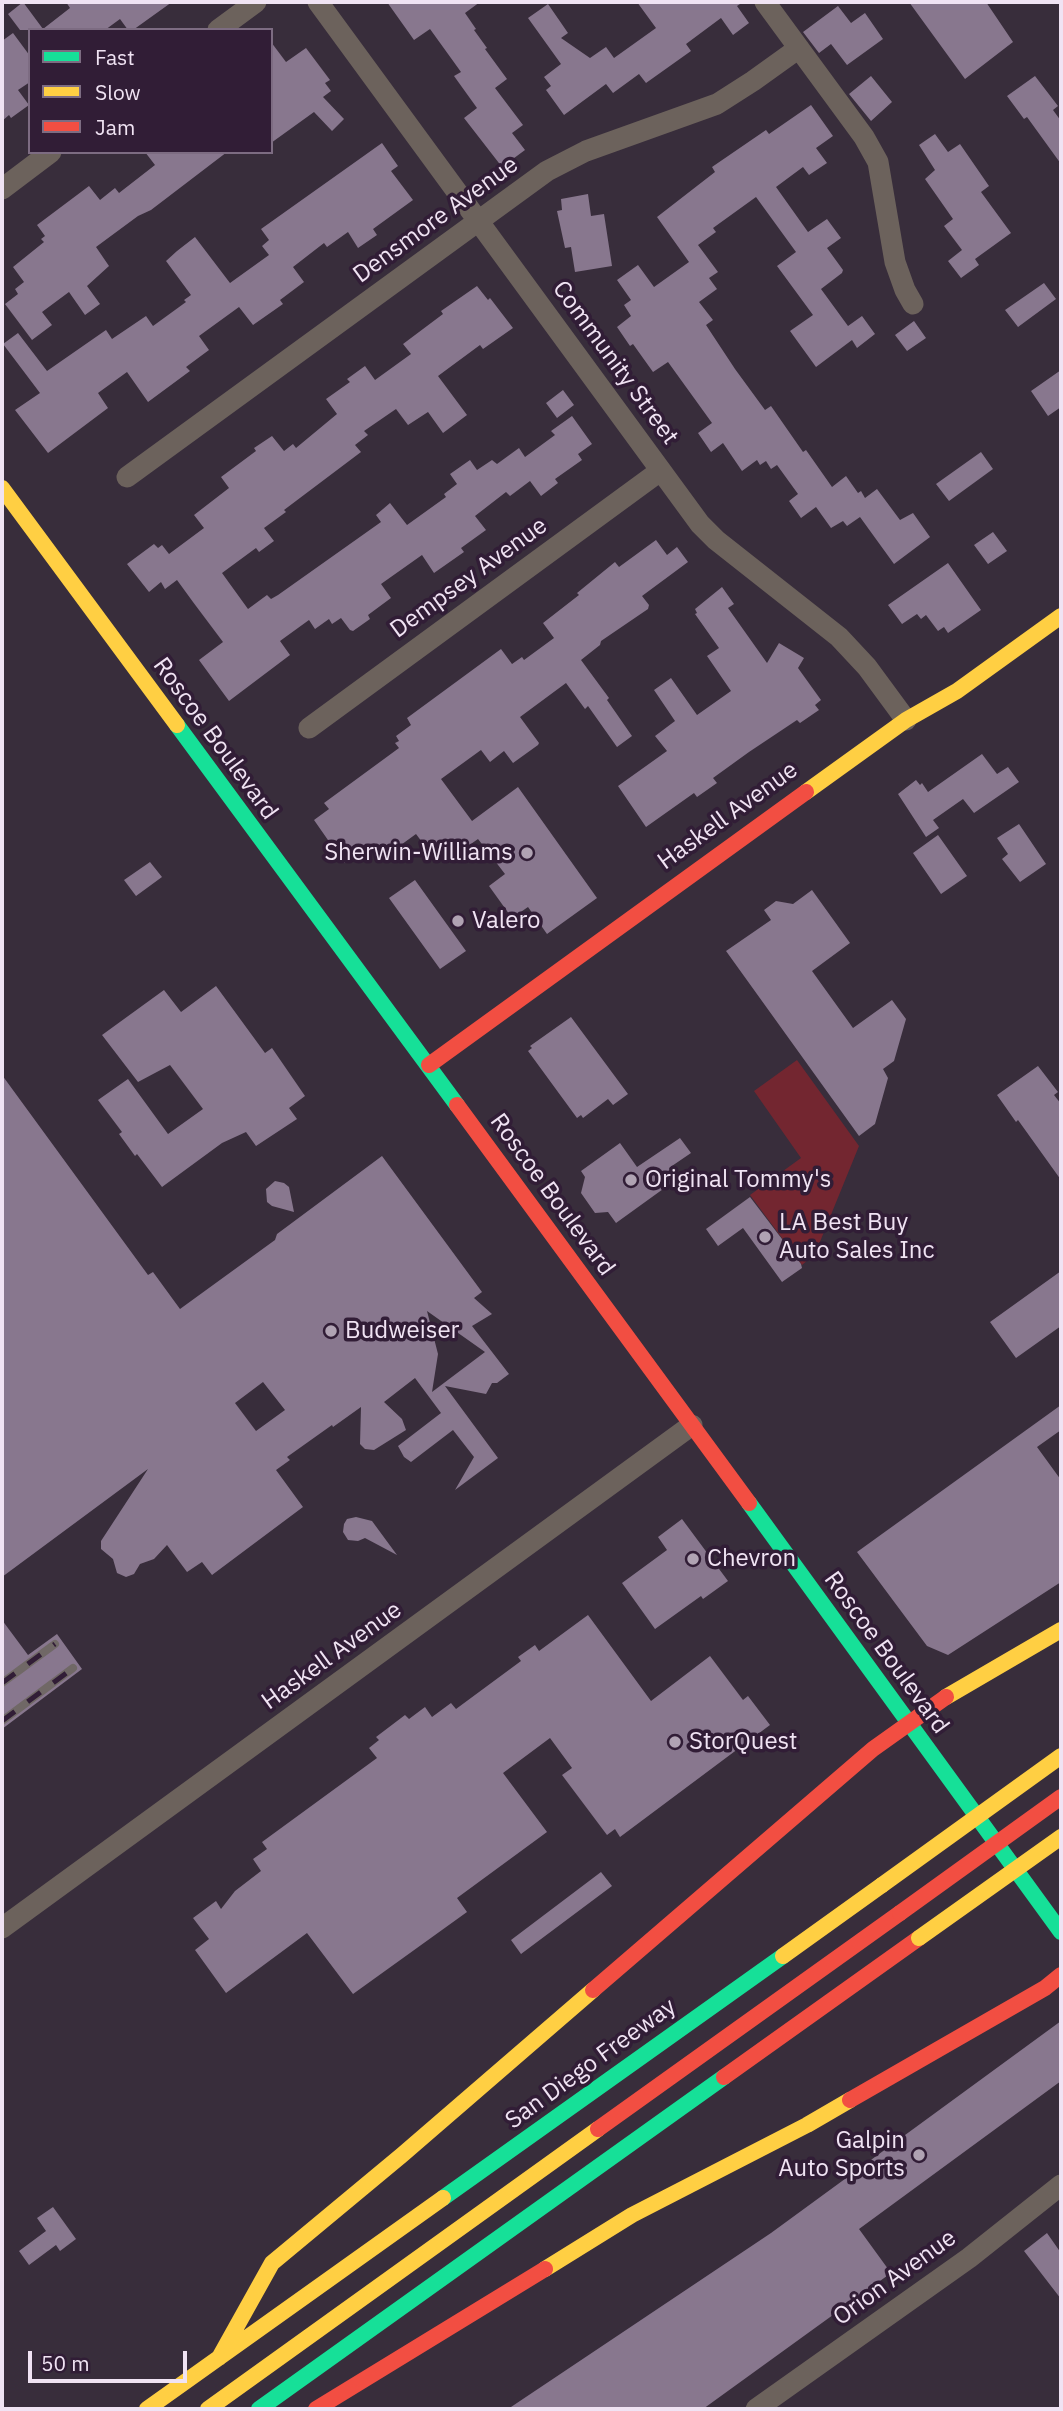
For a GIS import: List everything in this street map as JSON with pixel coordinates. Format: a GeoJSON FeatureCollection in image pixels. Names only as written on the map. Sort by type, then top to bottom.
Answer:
{"type":"FeatureCollection","features":[{"type":"Feature","properties":{"kind":"main road","name":"Roscoe Boulevard"},"geometry":{"type":"LineString","coordinates":[[2,488],[429,1065],[1061,1932]]}},
{"type":"Feature","properties":{"kind":"main road","name":"Haskell Avenue"},"geometry":{"type":"LineString","coordinates":[[429,1065],[906,720],[957,691],[1061,616]]}},
{"type":"Feature","properties":{"kind":"main road"},"geometry":{"type":"LineString","coordinates":[[219,2358],[272,2263],[873,1749],[950,1694],[1061,1630]]}},
{"type":"Feature","properties":{"kind":"main road","name":"San Diego Freeway"},"geometry":{"type":"LineString","coordinates":[[147,2409],[1061,1756]]}},
{"type":"Feature","properties":{"kind":"main road"},"geometry":{"type":"LineString","coordinates":[[897,1909],[1061,1785]]}},
{"type":"Feature","properties":{"kind":"main road"},"geometry":{"type":"LineString","coordinates":[[202,2406],[897,1909],[1061,1797]]}},
{"type":"Feature","properties":{"kind":"main road"},"geometry":{"type":"LineString","coordinates":[[259,2409],[1061,1837]]}},
{"type":"Feature","properties":{"kind":"main road"},"geometry":{"type":"LineString","coordinates":[[316,2409],[632,2215],[807,2125],[1045,1988],[1061,1975]]}},
{"type":"Feature","properties":{"kind":"street"},"geometry":{"type":"LineString","coordinates":[[221,28],[256,2]]}},
{"type":"Feature","properties":{"kind":"street","name":"Community Street"},"geometry":{"type":"LineString","coordinates":[[318,2],[699,524],[839,637],[867,667],[906,720]]}},
{"type":"Feature","properties":{"kind":"street"},"geometry":{"type":"LineString","coordinates":[[765,2],[864,136],[878,162],[895,262],[913,304]]}},
{"type":"Feature","properties":{"kind":"street","name":"Densmore Avenue"},"geometry":{"type":"LineString","coordinates":[[127,477],[547,171],[604,144],[716,103],[753,82],[799,48]]}},
{"type":"Feature","properties":{"kind":"street"},"geometry":{"type":"LineString","coordinates":[[2,188],[48,154]]}},
{"type":"Feature","properties":{"kind":"street","name":"Dempsey Avenue"},"geometry":{"type":"LineString","coordinates":[[309,728],[660,471]]}},
{"type":"Feature","properties":{"kind":"street","name":"Haskell Avenue"},"geometry":{"type":"LineString","coordinates":[[2,1928],[692,1425]]}},
{"type":"Feature","properties":{"kind":"street","name":"Orion Avenue"},"geometry":{"type":"LineString","coordinates":[[756,2409],[969,2258],[1061,2185]]}},
{"type":"Feature","properties":{"kind":"shaded area"},"geometry":{"type":"Polygon","coordinates":[[[797,1060],[859,1146],[815,1254],[802,1265],[750,1195],[801,1158],[754,1091],[797,1060]]]}},
{"type":"Feature","properties":{"kind":"building"},"geometry":{"type":"Polygon","coordinates":[[[23,2],[42,28],[20,30],[8,14],[23,2]]]}},
{"type":"Feature","properties":{"kind":"building"},"geometry":{"type":"Polygon","coordinates":[[[66,2],[172,2],[136,28],[127,28],[120,19],[108,28],[44,28],[70,8],[66,2]]]}},
{"type":"Feature","properties":{"kind":"building"},"geometry":{"type":"Polygon","coordinates":[[[387,2],[480,2],[465,13],[487,48],[485,49],[507,79],[495,88],[523,125],[512,133],[525,150],[502,167],[464,118],[477,108],[454,76],[461,72],[430,29],[414,40],[387,2]]]}},
{"type":"Feature","properties":{"kind":"building"},"geometry":{"type":"Polygon","coordinates":[[[637,2],[743,2],[737,6],[749,23],[733,35],[721,18],[686,44],[691,51],[646,83],[639,74],[613,93],[606,84],[564,115],[546,90],[551,86],[544,77],[561,64],[528,18],[548,4],[568,33],[561,38],[590,58],[606,47],[614,58],[656,28],[637,2]]]}},
{"type":"Feature","properties":{"kind":"building"},"geometry":{"type":"Polygon","coordinates":[[[909,2],[986,2],[1013,42],[965,79],[909,2]]]}},
{"type":"Feature","properties":{"kind":"building"},"geometry":{"type":"Polygon","coordinates":[[[838,6],[851,23],[865,13],[883,39],[847,65],[831,44],[819,53],[803,32],[838,6]]]}},
{"type":"Feature","properties":{"kind":"building"},"geometry":{"type":"Polygon","coordinates":[[[13,33],[28,53],[28,83],[18,90],[28,106],[2,121],[2,41],[13,33]]]}},
{"type":"Feature","properties":{"kind":"building"},"geometry":{"type":"Polygon","coordinates":[[[273,45],[286,62],[306,48],[330,80],[325,83],[331,91],[323,97],[344,119],[332,131],[314,112],[273,142],[273,45]]]}},
{"type":"Feature","properties":{"kind":"building"},"geometry":{"type":"Polygon","coordinates":[[[871,76],[892,102],[871,121],[849,94],[871,76]]]}},
{"type":"Feature","properties":{"kind":"building"},"geometry":{"type":"Polygon","coordinates":[[[1035,76],[1058,106],[1053,110],[1061,121],[1061,164],[1027,117],[1024,119],[1007,96],[1035,76]]]}},
{"type":"Feature","properties":{"kind":"building"},"geometry":{"type":"Polygon","coordinates":[[[811,105],[833,136],[816,148],[827,163],[809,175],[803,167],[776,187],[808,232],[827,219],[841,238],[827,248],[843,270],[842,273],[821,289],[848,326],[862,316],[875,334],[857,348],[852,340],[816,367],[790,331],[813,315],[777,266],[796,252],[756,197],[713,228],[716,232],[698,245],[718,272],[709,278],[717,289],[699,302],[713,320],[706,325],[735,369],[765,410],[771,406],[803,452],[806,450],[832,487],[846,476],[865,498],[877,489],[900,520],[913,513],[930,537],[894,564],[860,517],[847,526],[843,521],[831,528],[816,507],[801,518],[789,501],[798,494],[777,465],[771,469],[766,461],[760,465],[757,460],[742,471],[723,443],[711,452],[698,433],[712,423],[668,362],[653,372],[617,327],[631,316],[624,305],[631,300],[617,280],[638,265],[654,287],[689,262],[657,217],[715,172],[712,167],[766,130],[769,134],[811,105]]]}},
{"type":"Feature","properties":{"kind":"building"},"geometry":{"type":"Polygon","coordinates":[[[935,134],[948,152],[960,144],[989,186],[981,192],[1011,233],[975,259],[979,265],[961,278],[948,261],[962,250],[944,226],[953,219],[925,179],[935,170],[919,145],[935,134]]]}},
{"type":"Feature","properties":{"kind":"building"},"geometry":{"type":"Polygon","coordinates":[[[382,143],[398,166],[391,171],[413,200],[373,229],[377,235],[358,248],[348,232],[327,247],[324,243],[293,267],[304,282],[280,300],[283,304],[253,325],[239,307],[199,336],[209,350],[186,367],[190,371],[148,402],[127,372],[98,393],[108,408],[48,453],[15,410],[40,393],[3,344],[18,333],[47,371],[106,330],[112,339],[146,316],[153,326],[186,302],[184,300],[191,295],[166,261],[177,251],[195,237],[230,283],[269,255],[262,246],[269,240],[261,229],[382,143]]]}},
{"type":"Feature","properties":{"kind":"building"},"geometry":{"type":"Polygon","coordinates":[[[147,154],[224,154],[151,210],[138,216],[96,247],[109,266],[87,286],[100,304],[85,315],[69,292],[42,312],[52,325],[32,340],[5,304],[18,294],[15,289],[24,282],[13,267],[44,242],[41,239],[45,236],[37,225],[89,186],[100,200],[115,188],[119,193],[155,165],[147,154]]]}},
{"type":"Feature","properties":{"kind":"building"},"geometry":{"type":"Polygon","coordinates":[[[588,194],[591,216],[604,214],[612,266],[575,272],[571,247],[565,248],[557,211],[562,210],[561,199],[588,194]]]}},
{"type":"Feature","properties":{"kind":"building"},"geometry":{"type":"Polygon","coordinates":[[[1044,283],[1056,299],[1018,327],[1005,310],[1044,283]]]}},
{"type":"Feature","properties":{"kind":"building"},"geometry":{"type":"Polygon","coordinates":[[[477,286],[513,328],[483,349],[480,345],[438,376],[467,415],[443,433],[428,412],[408,425],[396,409],[364,431],[368,435],[355,445],[361,452],[264,528],[274,541],[259,552],[256,548],[222,573],[248,609],[267,595],[271,599],[278,595],[381,522],[376,515],[390,503],[407,525],[446,497],[444,494],[457,484],[450,474],[470,460],[477,470],[492,460],[497,464],[519,448],[525,457],[555,435],[551,431],[572,416],[592,444],[578,454],[582,460],[555,479],[558,483],[541,496],[530,481],[510,496],[506,492],[475,516],[486,530],[461,548],[464,552],[434,573],[422,555],[381,584],[391,598],[368,615],[370,619],[353,631],[341,618],[332,624],[329,619],[315,629],[309,620],[280,641],[290,655],[229,701],[199,660],[223,642],[177,580],[165,589],[161,582],[149,592],[127,564],[154,544],[158,548],[162,545],[169,554],[204,528],[194,515],[229,488],[221,477],[272,436],[284,451],[293,444],[296,448],[337,414],[326,399],[350,382],[347,379],[365,366],[375,380],[411,354],[403,344],[443,314],[441,311],[477,286]]]}},
{"type":"Feature","properties":{"kind":"building"},"geometry":{"type":"Polygon","coordinates":[[[914,321],[926,338],[907,351],[895,335],[914,321]]]}},
{"type":"Feature","properties":{"kind":"building"},"geometry":{"type":"Polygon","coordinates":[[[1061,370],[1061,407],[1048,416],[1031,391],[1061,370]]]}},
{"type":"Feature","properties":{"kind":"building"},"geometry":{"type":"Polygon","coordinates":[[[563,390],[574,405],[557,418],[546,403],[563,390]]]}},
{"type":"Feature","properties":{"kind":"building"},"geometry":{"type":"Polygon","coordinates":[[[981,452],[993,469],[949,501],[936,484],[981,452]]]}},
{"type":"Feature","properties":{"kind":"building"},"geometry":{"type":"Polygon","coordinates":[[[993,532],[1007,551],[988,564],[974,545],[993,532]]]}},
{"type":"Feature","properties":{"kind":"building"},"geometry":{"type":"Polygon","coordinates":[[[656,540],[667,555],[677,547],[688,562],[642,596],[649,605],[648,609],[601,641],[600,645],[581,660],[632,736],[617,747],[588,706],[585,709],[566,683],[520,717],[538,745],[513,763],[504,751],[490,762],[481,750],[441,779],[472,821],[518,787],[597,898],[547,934],[528,907],[512,918],[489,886],[505,874],[478,839],[448,860],[443,852],[434,858],[416,834],[387,855],[380,845],[364,857],[360,851],[344,863],[314,820],[329,809],[324,803],[399,748],[395,743],[399,741],[396,736],[411,725],[407,718],[501,649],[512,664],[522,657],[524,660],[554,638],[543,623],[615,562],[619,567],[656,540]]]}},
{"type":"Feature","properties":{"kind":"building"},"geometry":{"type":"Polygon","coordinates":[[[948,563],[981,610],[948,633],[944,627],[938,631],[926,615],[921,619],[917,614],[902,624],[888,605],[948,563]]]}},
{"type":"Feature","properties":{"kind":"building"},"geometry":{"type":"Polygon","coordinates":[[[722,587],[734,604],[728,608],[767,663],[779,643],[804,658],[798,668],[821,700],[815,705],[819,710],[800,723],[797,720],[749,752],[713,778],[717,783],[697,797],[694,793],[646,827],[618,786],[667,751],[655,736],[675,721],[654,690],[671,678],[697,715],[731,691],[707,656],[719,648],[695,614],[695,609],[722,587]]]}},
{"type":"Feature","properties":{"kind":"building"},"geometry":{"type":"Polygon","coordinates":[[[982,754],[997,774],[1008,767],[1019,782],[974,813],[963,799],[933,820],[939,828],[926,837],[898,794],[916,780],[920,785],[922,783],[928,792],[982,754]]]}},
{"type":"Feature","properties":{"kind":"building"},"geometry":{"type":"Polygon","coordinates":[[[1019,824],[1046,864],[1020,882],[1002,859],[1008,854],[997,838],[1019,824]]]}},
{"type":"Feature","properties":{"kind":"building"},"geometry":{"type":"Polygon","coordinates":[[[938,835],[967,876],[941,894],[913,853],[938,835]]]}},
{"type":"Feature","properties":{"kind":"building"},"geometry":{"type":"Polygon","coordinates":[[[150,862],[162,877],[136,896],[124,880],[150,862]]]}},
{"type":"Feature","properties":{"kind":"building","name":"Valero"},"geometry":{"type":"Polygon","coordinates":[[[415,880],[466,951],[440,969],[389,898],[415,880]]]}},
{"type":"Feature","properties":{"kind":"building"},"geometry":{"type":"Polygon","coordinates":[[[812,890],[850,943],[812,971],[853,1028],[892,1000],[906,1019],[894,1061],[883,1069],[888,1078],[875,1124],[859,1136],[726,951],[771,920],[764,910],[776,901],[793,904],[812,890]]]}},
{"type":"Feature","properties":{"kind":"building"},"geometry":{"type":"Polygon","coordinates":[[[216,986],[265,1053],[272,1048],[305,1096],[289,1108],[297,1119],[256,1146],[246,1132],[222,1143],[162,1187],[137,1154],[135,1156],[119,1134],[122,1132],[98,1100],[128,1079],[168,1134],[203,1109],[170,1065],[138,1082],[102,1035],[164,990],[181,1012],[216,986]]]}},
{"type":"Feature","properties":{"kind":"building"},"geometry":{"type":"Polygon","coordinates":[[[571,1017],[628,1094],[613,1105],[608,1099],[583,1118],[581,1115],[577,1118],[528,1051],[532,1048],[530,1046],[571,1017]]]}},
{"type":"Feature","properties":{"kind":"building"},"geometry":{"type":"Polygon","coordinates":[[[1038,1066],[1058,1092],[1054,1095],[1061,1104],[1061,1180],[997,1095],[1038,1066]]]}},
{"type":"Feature","properties":{"kind":"building"},"geometry":{"type":"Polygon","coordinates":[[[2,1075],[148,1275],[153,1272],[180,1309],[275,1240],[277,1234],[382,1156],[482,1292],[474,1298],[492,1314],[472,1326],[509,1374],[497,1383],[492,1383],[486,1394],[445,1386],[498,1458],[455,1490],[474,1457],[453,1430],[411,1462],[404,1457],[398,1446],[441,1413],[415,1378],[384,1402],[402,1419],[406,1430],[374,1450],[365,1449],[360,1444],[361,1407],[287,1457],[290,1460],[276,1470],[303,1507],[212,1575],[202,1562],[187,1572],[167,1545],[154,1559],[140,1564],[134,1574],[126,1577],[117,1573],[113,1559],[101,1549],[101,1541],[148,1469],[2,1577],[2,1075]],[[427,1311],[438,1354],[432,1392],[485,1352],[427,1311]],[[263,1382],[235,1403],[256,1431],[285,1410],[263,1382]]]}},
{"type":"Feature","properties":{"kind":"building","name":"Original Tommy's"},"geometry":{"type":"Polygon","coordinates":[[[680,1138],[691,1153],[669,1168],[677,1179],[616,1223],[608,1212],[595,1213],[581,1193],[585,1177],[581,1171],[620,1143],[637,1167],[680,1138]]]}},
{"type":"Feature","properties":{"kind":"building"},"geometry":{"type":"Polygon","coordinates":[[[275,1181],[289,1187],[294,1212],[267,1202],[266,1189],[275,1181]]]}},
{"type":"Feature","properties":{"kind":"building","name":"LA Best Buy Auto Sales Inc"},"geometry":{"type":"Polygon","coordinates":[[[750,1197],[801,1264],[802,1268],[782,1282],[743,1228],[718,1246],[706,1229],[750,1197]]]}},
{"type":"Feature","properties":{"kind":"building"},"geometry":{"type":"Polygon","coordinates":[[[1061,1271],[1061,1326],[1016,1358],[990,1322],[1061,1271]]]}},
{"type":"Feature","properties":{"kind":"building"},"geometry":{"type":"Polygon","coordinates":[[[1061,1405],[1061,1430],[1037,1447],[1061,1480],[1061,1582],[948,1655],[927,1646],[857,1552],[1061,1405]]]}},
{"type":"Feature","properties":{"kind":"building"},"geometry":{"type":"Polygon","coordinates":[[[356,1517],[372,1521],[397,1555],[365,1538],[358,1541],[348,1540],[343,1532],[344,1524],[347,1519],[356,1517]]]}},
{"type":"Feature","properties":{"kind":"building"},"geometry":{"type":"Polygon","coordinates":[[[682,1519],[728,1581],[703,1599],[701,1596],[655,1629],[622,1583],[667,1550],[658,1537],[682,1519]]]}},
{"type":"Feature","properties":{"kind":"building"},"geometry":{"type":"Polygon","coordinates":[[[588,1615],[651,1701],[710,1656],[743,1700],[748,1696],[770,1725],[620,1837],[615,1829],[607,1835],[562,1775],[572,1768],[550,1738],[503,1773],[547,1832],[457,1898],[467,1912],[353,1994],[307,1933],[226,1993],[195,1950],[209,1939],[193,1918],[216,1901],[221,1909],[235,1891],[261,1871],[253,1859],[267,1849],[262,1842],[377,1758],[369,1748],[379,1740],[376,1737],[405,1715],[409,1719],[425,1707],[432,1717],[451,1703],[456,1709],[521,1661],[518,1657],[535,1645],[539,1651],[588,1615]]]}},
{"type":"Feature","properties":{"kind":"building"},"geometry":{"type":"Polygon","coordinates":[[[2,1620],[28,1655],[57,1634],[82,1669],[2,1729],[2,1620]]]}},
{"type":"Feature","properties":{"kind":"building"},"geometry":{"type":"Polygon","coordinates":[[[601,1872],[612,1886],[521,1954],[511,1940],[601,1872]]]}},
{"type":"Feature","properties":{"kind":"building","name":"Galpin Auto Sports"},"geometry":{"type":"Polygon","coordinates":[[[1061,2021],[1061,2081],[859,2229],[891,2273],[703,2409],[508,2409],[771,2233],[1061,2021]]]}},
{"type":"Feature","properties":{"kind":"building"},"geometry":{"type":"Polygon","coordinates":[[[53,2207],[76,2239],[60,2251],[56,2245],[29,2265],[19,2251],[46,2231],[37,2218],[53,2207]]]}},
{"type":"Feature","properties":{"kind":"building"},"geometry":{"type":"Polygon","coordinates":[[[1047,2233],[1061,2253],[1061,2299],[1024,2251],[1047,2233]]]}},
{"type":"Feature","properties":{"kind":"railway"},"geometry":{"type":"LineString","coordinates":[[2,1683],[55,1644]]}},
{"type":"Feature","properties":{"kind":"railway"},"geometry":{"type":"LineString","coordinates":[[2,1721],[73,1668]]}},
{"type":"Feature","properties":{"kind":"traffic: fast"},"geometry":{"type":"LineString","coordinates":[[177,725],[457,1105]]}},
{"type":"Feature","properties":{"kind":"traffic: fast"},"geometry":{"type":"LineString","coordinates":[[749,1503],[1061,1932]]}},
{"type":"Feature","properties":{"kind":"traffic: fast"},"geometry":{"type":"LineString","coordinates":[[443,2198],[783,1956]]}},
{"type":"Feature","properties":{"kind":"traffic: fast"},"geometry":{"type":"LineString","coordinates":[[259,2409],[724,2077]]}},
{"type":"Feature","properties":{"kind":"traffic: slow"},"geometry":{"type":"LineString","coordinates":[[2,488],[177,725]]}},
{"type":"Feature","properties":{"kind":"traffic: slow"},"geometry":{"type":"LineString","coordinates":[[806,792],[906,720],[957,691],[1061,616]]}},
{"type":"Feature","properties":{"kind":"traffic: slow"},"geometry":{"type":"LineString","coordinates":[[946,1697],[1061,1630]]}},
{"type":"Feature","properties":{"kind":"traffic: slow"},"geometry":{"type":"LineString","coordinates":[[882,1885],[1061,1756]]}},
{"type":"Feature","properties":{"kind":"traffic: slow"},"geometry":{"type":"LineString","coordinates":[[919,1938],[1061,1837]]}},
{"type":"Feature","properties":{"kind":"traffic: slow"},"geometry":{"type":"LineString","coordinates":[[783,1956],[882,1885]]}},
{"type":"Feature","properties":{"kind":"traffic: slow"},"geometry":{"type":"LineString","coordinates":[[219,2358],[272,2263],[593,1990]]}},
{"type":"Feature","properties":{"kind":"traffic: slow"},"geometry":{"type":"LineString","coordinates":[[545,2269],[632,2215],[850,2100]]}},
{"type":"Feature","properties":{"kind":"traffic: slow"},"geometry":{"type":"LineString","coordinates":[[208,2409],[598,2129]]}},
{"type":"Feature","properties":{"kind":"traffic: slow"},"geometry":{"type":"LineString","coordinates":[[147,2409],[443,2198]]}},
{"type":"Feature","properties":{"kind":"traffic: jam"},"geometry":{"type":"LineString","coordinates":[[429,1065],[806,792]]}},
{"type":"Feature","properties":{"kind":"traffic: jam"},"geometry":{"type":"LineString","coordinates":[[457,1105],[749,1503]]}},
{"type":"Feature","properties":{"kind":"traffic: jam"},"geometry":{"type":"LineString","coordinates":[[593,1990],[873,1749],[946,1697]]}},
{"type":"Feature","properties":{"kind":"traffic: jam"},"geometry":{"type":"LineString","coordinates":[[900,1913],[1061,1797]]}},
{"type":"Feature","properties":{"kind":"traffic: jam"},"geometry":{"type":"LineString","coordinates":[[598,2129],[900,1913]]}},
{"type":"Feature","properties":{"kind":"traffic: jam"},"geometry":{"type":"LineString","coordinates":[[724,2077],[919,1938]]}},
{"type":"Feature","properties":{"kind":"traffic: jam"},"geometry":{"type":"LineString","coordinates":[[850,2100],[1045,1988],[1061,1975]]}},
{"type":"Feature","properties":{"kind":"traffic: jam"},"geometry":{"type":"LineString","coordinates":[[316,2409],[545,2269]]}},
{"type":"Feature","properties":{"kind":"place","name":"Sherwin-Williams"},"geometry":{"type":"Point","coordinates":[527,853]}},
{"type":"Feature","properties":{"kind":"place","name":"Valero"},"geometry":{"type":"Point","coordinates":[458,921]}},
{"type":"Feature","properties":{"kind":"place","name":"Original Tommy's"},"geometry":{"type":"Point","coordinates":[631,1180]}},
{"type":"Feature","properties":{"kind":"place","name":"LA Best Buy Auto Sales Inc"},"geometry":{"type":"Point","coordinates":[765,1237]}},
{"type":"Feature","properties":{"kind":"place","name":"Budweiser"},"geometry":{"type":"Point","coordinates":[331,1331]}},
{"type":"Feature","properties":{"kind":"place","name":"Chevron"},"geometry":{"type":"Point","coordinates":[693,1559]}},
{"type":"Feature","properties":{"kind":"place","name":"StorQuest"},"geometry":{"type":"Point","coordinates":[675,1742]}},
{"type":"Feature","properties":{"kind":"place","name":"Galpin Auto Sports"},"geometry":{"type":"Point","coordinates":[919,2155]}}]}
